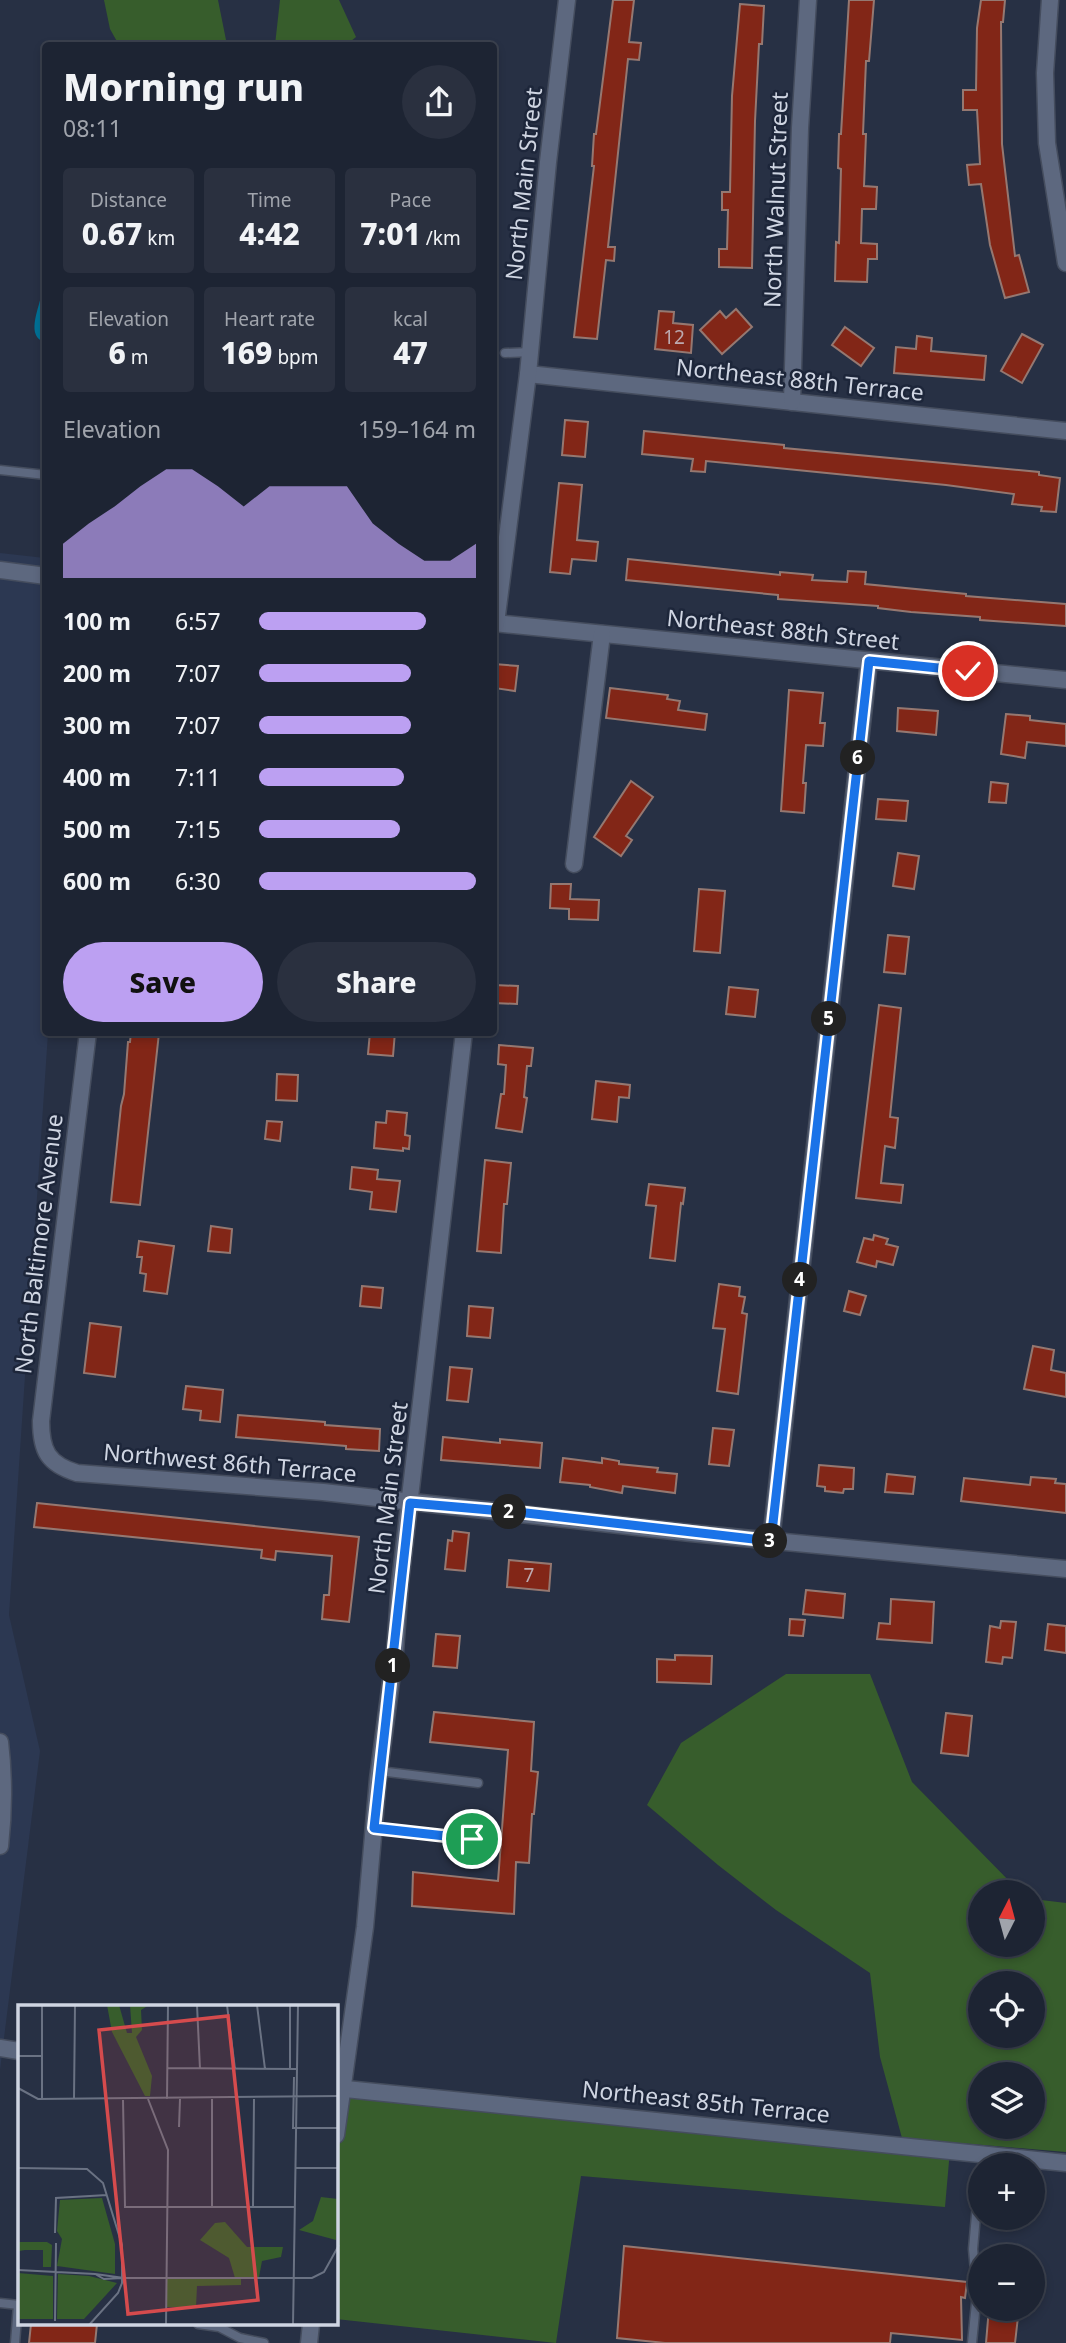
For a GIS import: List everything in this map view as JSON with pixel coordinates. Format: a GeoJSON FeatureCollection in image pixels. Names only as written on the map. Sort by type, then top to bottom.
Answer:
{"type":"FeatureCollection","features":[{"type":"Feature","properties":{"kind":"street","name":"North Main Street"},"geometry":{"type":"LineString","coordinates":[[497,608],[531,352],[548,162],[567,0]]}},
{"type":"Feature","properties":{"kind":"street","name":"North Walnut Street"},"geometry":{"type":"LineString","coordinates":[[792,402],[800,128],[808,0]]}},
{"type":"Feature","properties":{"kind":"street"},"geometry":{"type":"LineString","coordinates":[[1050,0],[1045,73],[1047,143],[1066,262]]}},
{"type":"Feature","properties":{"kind":"street","name":"Northeast 88th Terrace"},"geometry":{"type":"LineString","coordinates":[[528,374],[1066,431]]}},
{"type":"Feature","properties":{"kind":"street"},"geometry":{"type":"LineString","coordinates":[[0,570],[42,575]]}},
{"type":"Feature","properties":{"kind":"street","name":"Northeast 88th Street"},"geometry":{"type":"LineString","coordinates":[[497,623],[1066,680]]}},
{"type":"Feature","properties":{"kind":"street"},"geometry":{"type":"LineString","coordinates":[[574,864],[602,634]]}},
{"type":"Feature","properties":{"kind":"street"},"geometry":{"type":"LineString","coordinates":[[771,1541],[869,661]]}},
{"type":"Feature","properties":{"kind":"street","name":"North Baltimore Avenue"},"geometry":{"type":"LineString","coordinates":[[51,1459],[42,1447],[41,1421],[88,1036]]}},
{"type":"Feature","properties":{"kind":"street","name":"North Main Street"},"geometry":{"type":"LineString","coordinates":[[339,2088],[366,1927],[379,1771],[395,1651],[400,1583],[464,1036]]}},
{"type":"Feature","properties":{"kind":"street","name":"Northwest 86th Terrace"},"geometry":{"type":"LineString","coordinates":[[51,1459],[64,1469],[77,1473],[257,1486],[771,1541],[1066,1569]]}},
{"type":"Feature","properties":{"kind":"street"},"geometry":{"type":"LineString","coordinates":[[0,1742],[4,1794],[0,1846]]}},
{"type":"Feature","properties":{"kind":"street"},"geometry":{"type":"LineString","coordinates":[[0,2048],[18,2051]]}},
{"type":"Feature","properties":{"kind":"street","name":"Northeast 85th Terrace"},"geometry":{"type":"LineString","coordinates":[[339,2088],[968,2158]]}},
{"type":"Feature","properties":{"kind":"street","name":"Northeast 85th Terrace"},"geometry":{"type":"LineString","coordinates":[[1045,2162],[1066,2163]]}},
{"type":"Feature","properties":{"kind":"lane"},"geometry":{"type":"LineString","coordinates":[[505,353],[531,352]]}},
{"type":"Feature","properties":{"kind":"lane"},"geometry":{"type":"LineString","coordinates":[[0,470],[42,475]]}},
{"type":"Feature","properties":{"kind":"lane"},"geometry":{"type":"LineString","coordinates":[[379,1771],[478,1783]]}},
{"type":"Feature","properties":{"kind":"lane"},"geometry":{"type":"LineString","coordinates":[[374,1828],[472,1839]]}},
{"type":"Feature","properties":{"kind":"lane"},"geometry":{"type":"LineString","coordinates":[[972,2343],[977,2293],[972,2249],[974,2230]]}},
{"type":"Feature","properties":{"kind":"lane"},"geometry":{"type":"LineString","coordinates":[[0,2303],[18,2305]]}},
{"type":"Feature","properties":{"kind":"lane"},"geometry":{"type":"LineString","coordinates":[[15,2343],[18,2314]]}},
{"type":"Feature","properties":{"kind":"lane"},"geometry":{"type":"LineString","coordinates":[[212,2326],[264,2343]]}},
{"type":"Feature","properties":{"kind":"shaded area"},"geometry":{"type":"Polygon","coordinates":[[[0,553],[42,558],[42,1036],[48,1036],[9,1615],[40,1751],[0,2070],[0,553]]]}},
{"type":"Feature","properties":{"kind":"green space"},"geometry":{"type":"Polygon","coordinates":[[[104,0],[218,0],[226,42],[117,42],[110,29],[104,0]]]}},
{"type":"Feature","properties":{"kind":"green space"},"geometry":{"type":"Polygon","coordinates":[[[280,0],[339,0],[356,37],[350,42],[275,42],[280,0]]]}},
{"type":"Feature","properties":{"kind":"green space"},"geometry":{"type":"Polygon","coordinates":[[[786,1674],[870,1674],[912,1782],[1008,1880],[968,1880],[968,1957],[1045,1957],[1045,1900],[1066,1903],[1066,2152],[902,2138],[880,2057],[870,1973],[776,1910],[647,1805],[681,1743],[786,1674]]]}},
{"type":"Feature","properties":{"kind":"green space"},"geometry":{"type":"Polygon","coordinates":[[[342,2089],[950,2150],[945,2207],[581,2176],[556,2343],[338,2319],[338,2120],[342,2089]]]}},
{"type":"Feature","properties":{"kind":"water"},"geometry":{"type":"Polygon","coordinates":[[[41,296],[42,340],[36,335],[35,329],[41,296]]]}},
{"type":"Feature","properties":{"kind":"building"},"geometry":{"type":"Polygon","coordinates":[[[613,0],[634,0],[629,42],[641,43],[639,60],[628,59],[608,247],[615,247],[614,261],[606,260],[597,339],[574,337],[594,166],[594,134],[613,0]]]}},
{"type":"Feature","properties":{"kind":"building"},"geometry":{"type":"Polygon","coordinates":[[[849,0],[874,0],[869,61],[866,61],[863,134],[866,134],[864,186],[877,187],[876,209],[862,209],[861,243],[877,244],[877,259],[868,259],[867,282],[835,281],[836,242],[839,243],[839,134],[849,0]]]}},
{"type":"Feature","properties":{"kind":"building"},"geometry":{"type":"Polygon","coordinates":[[[981,0],[1005,0],[1001,22],[1002,144],[1015,256],[1019,255],[1029,292],[1005,298],[990,245],[981,184],[969,185],[967,165],[980,164],[977,110],[963,110],[963,90],[976,90],[977,28],[981,0]]]}},
{"type":"Feature","properties":{"kind":"building"},"geometry":{"type":"Polygon","coordinates":[[[740,4],[764,6],[755,121],[752,268],[719,267],[719,249],[727,249],[728,210],[722,210],[722,192],[730,192],[732,96],[740,4]]]}},
{"type":"Feature","properties":{"kind":"building"},"geometry":{"type":"Polygon","coordinates":[[[736,309],[752,327],[722,354],[700,330],[720,311],[726,318],[736,309]]]}},
{"type":"Feature","properties":{"kind":"building"},"geometry":{"type":"Polygon","coordinates":[[[659,311],[674,312],[673,323],[693,325],[691,353],[655,349],[659,311]]]}},
{"type":"Feature","properties":{"kind":"building"},"geometry":{"type":"Polygon","coordinates":[[[845,327],[874,348],[861,366],[832,345],[845,327]]]}},
{"type":"Feature","properties":{"kind":"building"},"geometry":{"type":"Polygon","coordinates":[[[1022,334],[1043,345],[1022,383],[1001,371],[1022,334]]]}},
{"type":"Feature","properties":{"kind":"building"},"geometry":{"type":"Polygon","coordinates":[[[917,336],[932,338],[931,351],[986,356],[984,380],[894,373],[896,347],[916,349],[917,336]]]}},
{"type":"Feature","properties":{"kind":"building"},"geometry":{"type":"Polygon","coordinates":[[[565,420],[588,422],[585,457],[562,455],[565,420]]]}},
{"type":"Feature","properties":{"kind":"building"},"geometry":{"type":"Polygon","coordinates":[[[644,431],[784,445],[784,448],[1039,472],[1039,475],[1060,478],[1056,512],[1041,511],[1042,507],[1012,504],[1014,494],[946,485],[706,461],[705,472],[691,471],[693,459],[642,454],[644,431]]]}},
{"type":"Feature","properties":{"kind":"building"},"geometry":{"type":"Polygon","coordinates":[[[559,483],[582,485],[577,540],[598,542],[596,561],[572,559],[570,574],[550,572],[559,483]]]}},
{"type":"Feature","properties":{"kind":"building"},"geometry":{"type":"Polygon","coordinates":[[[628,559],[780,575],[780,572],[813,575],[812,580],[847,582],[848,571],[866,572],[865,584],[1066,604],[1066,626],[980,620],[980,617],[911,612],[878,606],[778,599],[778,595],[626,580],[628,559]]]}},
{"type":"Feature","properties":{"kind":"building"},"geometry":{"type":"Polygon","coordinates":[[[497,664],[518,666],[515,691],[497,688],[497,664]]]}},
{"type":"Feature","properties":{"kind":"building"},"geometry":{"type":"Polygon","coordinates":[[[610,688],[668,695],[667,699],[680,701],[678,710],[707,714],[705,730],[606,718],[610,688]]]}},
{"type":"Feature","properties":{"kind":"building"},"geometry":{"type":"Polygon","coordinates":[[[789,690],[823,693],[820,723],[825,723],[823,746],[806,745],[804,813],[781,811],[789,690]]]}},
{"type":"Feature","properties":{"kind":"building"},"geometry":{"type":"Polygon","coordinates":[[[898,708],[938,711],[936,735],[897,731],[898,708]]]}},
{"type":"Feature","properties":{"kind":"building"},"geometry":{"type":"Polygon","coordinates":[[[1006,714],[1066,724],[1066,746],[1027,742],[1025,758],[1001,754],[1006,714]]]}},
{"type":"Feature","properties":{"kind":"building"},"geometry":{"type":"Polygon","coordinates":[[[631,781],[653,797],[626,836],[632,840],[621,856],[594,837],[631,781]]]}},
{"type":"Feature","properties":{"kind":"building"},"geometry":{"type":"Polygon","coordinates":[[[991,782],[1008,784],[1006,803],[989,802],[991,782]]]}},
{"type":"Feature","properties":{"kind":"building"},"geometry":{"type":"Polygon","coordinates":[[[878,799],[908,801],[906,821],[876,819],[878,799]]]}},
{"type":"Feature","properties":{"kind":"building"},"geometry":{"type":"Polygon","coordinates":[[[898,853],[919,856],[914,889],[893,886],[898,853]]]}},
{"type":"Feature","properties":{"kind":"building"},"geometry":{"type":"Polygon","coordinates":[[[551,884],[571,884],[570,899],[599,900],[598,920],[569,919],[569,909],[550,908],[551,884]]]}},
{"type":"Feature","properties":{"kind":"building"},"geometry":{"type":"Polygon","coordinates":[[[699,889],[725,891],[720,953],[694,951],[699,889]]]}},
{"type":"Feature","properties":{"kind":"building"},"geometry":{"type":"Polygon","coordinates":[[[888,935],[909,937],[905,974],[884,972],[888,935]]]}},
{"type":"Feature","properties":{"kind":"building"},"geometry":{"type":"Polygon","coordinates":[[[497,985],[518,986],[517,1004],[497,1003],[497,985]]]}},
{"type":"Feature","properties":{"kind":"building"},"geometry":{"type":"Polygon","coordinates":[[[729,987],[758,990],[755,1017],[726,1014],[729,987]]]}},
{"type":"Feature","properties":{"kind":"building"},"geometry":{"type":"Polygon","coordinates":[[[879,1005],[901,1008],[890,1117],[898,1118],[895,1148],[885,1146],[881,1183],[903,1185],[901,1203],[856,1198],[879,1005]]]}},
{"type":"Feature","properties":{"kind":"building"},"geometry":{"type":"Polygon","coordinates":[[[131,1036],[159,1036],[140,1205],[111,1202],[131,1036]]]}},
{"type":"Feature","properties":{"kind":"building"},"geometry":{"type":"Polygon","coordinates":[[[370,1036],[395,1036],[393,1056],[368,1054],[370,1036]]]}},
{"type":"Feature","properties":{"kind":"building"},"geometry":{"type":"Polygon","coordinates":[[[499,1045],[533,1048],[531,1066],[527,1066],[524,1097],[527,1098],[522,1132],[496,1128],[501,1094],[504,1094],[506,1065],[498,1064],[499,1045]]]}},
{"type":"Feature","properties":{"kind":"building"},"geometry":{"type":"Polygon","coordinates":[[[277,1074],[298,1075],[297,1101],[276,1100],[277,1074]]]}},
{"type":"Feature","properties":{"kind":"building"},"geometry":{"type":"Polygon","coordinates":[[[596,1081],[630,1085],[629,1098],[619,1097],[617,1122],[592,1119],[596,1081]]]}},
{"type":"Feature","properties":{"kind":"building"},"geometry":{"type":"Polygon","coordinates":[[[387,1111],[407,1113],[405,1135],[410,1136],[409,1149],[403,1148],[403,1151],[374,1148],[376,1122],[386,1123],[387,1111]]]}},
{"type":"Feature","properties":{"kind":"building"},"geometry":{"type":"Polygon","coordinates":[[[267,1121],[282,1122],[280,1141],[265,1139],[267,1121]]]}},
{"type":"Feature","properties":{"kind":"building"},"geometry":{"type":"Polygon","coordinates":[[[485,1160],[511,1163],[507,1204],[504,1204],[501,1253],[477,1251],[485,1160]]]}},
{"type":"Feature","properties":{"kind":"building"},"geometry":{"type":"Polygon","coordinates":[[[352,1167],[378,1170],[377,1179],[400,1181],[396,1212],[370,1209],[372,1192],[350,1189],[352,1167]]]}},
{"type":"Feature","properties":{"kind":"building"},"geometry":{"type":"Polygon","coordinates":[[[649,1184],[685,1188],[675,1261],[650,1258],[656,1206],[646,1205],[649,1184]]]}},
{"type":"Feature","properties":{"kind":"building"},"geometry":{"type":"Polygon","coordinates":[[[211,1226],[232,1229],[230,1253],[208,1251],[211,1226]]]}},
{"type":"Feature","properties":{"kind":"building"},"geometry":{"type":"Polygon","coordinates":[[[874,1235],[888,1239],[886,1244],[898,1247],[893,1265],[877,1261],[876,1267],[857,1262],[864,1238],[873,1240],[874,1235]]]}},
{"type":"Feature","properties":{"kind":"building"},"geometry":{"type":"Polygon","coordinates":[[[139,1241],[174,1246],[167,1294],[144,1291],[146,1274],[140,1273],[142,1257],[137,1257],[139,1241]]]}},
{"type":"Feature","properties":{"kind":"building"},"geometry":{"type":"Polygon","coordinates":[[[719,1284],[740,1287],[739,1296],[745,1297],[742,1313],[747,1314],[738,1394],[717,1391],[725,1329],[713,1328],[719,1284]]]}},
{"type":"Feature","properties":{"kind":"building"},"geometry":{"type":"Polygon","coordinates":[[[362,1286],[383,1288],[381,1308],[360,1306],[362,1286]]]}},
{"type":"Feature","properties":{"kind":"building"},"geometry":{"type":"Polygon","coordinates":[[[849,1291],[866,1296],[860,1315],[844,1311],[849,1291]]]}},
{"type":"Feature","properties":{"kind":"building"},"geometry":{"type":"Polygon","coordinates":[[[469,1306],[493,1308],[490,1338],[467,1336],[469,1306]]]}},
{"type":"Feature","properties":{"kind":"building"},"geometry":{"type":"Polygon","coordinates":[[[90,1323],[121,1327],[115,1377],[84,1373],[90,1323]]]}},
{"type":"Feature","properties":{"kind":"building"},"geometry":{"type":"Polygon","coordinates":[[[1033,1346],[1054,1350],[1051,1370],[1066,1373],[1066,1397],[1024,1389],[1033,1346]]]}},
{"type":"Feature","properties":{"kind":"building"},"geometry":{"type":"Polygon","coordinates":[[[450,1367],[472,1369],[468,1402],[447,1400],[450,1367]]]}},
{"type":"Feature","properties":{"kind":"building"},"geometry":{"type":"Polygon","coordinates":[[[186,1386],[223,1390],[220,1422],[200,1420],[201,1411],[183,1409],[186,1386]]]}},
{"type":"Feature","properties":{"kind":"building"},"geometry":{"type":"Polygon","coordinates":[[[238,1415],[380,1429],[379,1451],[236,1437],[238,1415]]]}},
{"type":"Feature","properties":{"kind":"building"},"geometry":{"type":"Polygon","coordinates":[[[713,1428],[734,1430],[729,1466],[709,1464],[713,1428]]]}},
{"type":"Feature","properties":{"kind":"building"},"geometry":{"type":"Polygon","coordinates":[[[443,1437],[500,1443],[500,1439],[542,1443],[540,1468],[441,1460],[443,1437]]]}},
{"type":"Feature","properties":{"kind":"building"},"geometry":{"type":"Polygon","coordinates":[[[563,1458],[602,1463],[602,1458],[619,1461],[619,1464],[658,1468],[657,1472],[677,1474],[675,1493],[623,1486],[622,1493],[590,1485],[560,1482],[563,1458]]]}},
{"type":"Feature","properties":{"kind":"building"},"geometry":{"type":"Polygon","coordinates":[[[819,1465],[854,1468],[853,1489],[844,1489],[843,1493],[825,1491],[825,1487],[817,1486],[819,1465]]]}},
{"type":"Feature","properties":{"kind":"building"},"geometry":{"type":"Polygon","coordinates":[[[887,1474],[915,1477],[913,1494],[885,1492],[887,1474]]]}},
{"type":"Feature","properties":{"kind":"building"},"geometry":{"type":"Polygon","coordinates":[[[1031,1477],[1056,1479],[1055,1483],[1066,1484],[1066,1513],[961,1501],[964,1478],[1030,1485],[1031,1477]]]}},
{"type":"Feature","properties":{"kind":"building"},"geometry":{"type":"Polygon","coordinates":[[[37,1503],[359,1537],[349,1622],[322,1619],[324,1595],[329,1595],[332,1556],[276,1551],[275,1560],[261,1558],[262,1550],[34,1527],[37,1503]]]}},
{"type":"Feature","properties":{"kind":"building"},"geometry":{"type":"Polygon","coordinates":[[[453,1531],[469,1533],[465,1571],[445,1569],[448,1540],[452,1541],[453,1531]]]}},
{"type":"Feature","properties":{"kind":"building"},"geometry":{"type":"Polygon","coordinates":[[[509,1560],[551,1564],[549,1591],[507,1587],[509,1560]]]}},
{"type":"Feature","properties":{"kind":"building"},"geometry":{"type":"Polygon","coordinates":[[[806,1590],[845,1594],[843,1618],[803,1614],[806,1590]]]}},
{"type":"Feature","properties":{"kind":"building"},"geometry":{"type":"Polygon","coordinates":[[[891,1599],[934,1602],[932,1643],[877,1639],[879,1623],[890,1624],[891,1599]]]}},
{"type":"Feature","properties":{"kind":"building"},"geometry":{"type":"Polygon","coordinates":[[[790,1619],[805,1620],[803,1636],[789,1635],[790,1619]]]}},
{"type":"Feature","properties":{"kind":"building"},"geometry":{"type":"Polygon","coordinates":[[[1001,1621],[1016,1622],[1012,1658],[1003,1657],[1002,1664],[986,1662],[990,1626],[1000,1628],[1001,1621]]]}},
{"type":"Feature","properties":{"kind":"building"},"geometry":{"type":"Polygon","coordinates":[[[1048,1624],[1066,1626],[1066,1653],[1045,1650],[1048,1624]]]}},
{"type":"Feature","properties":{"kind":"building"},"geometry":{"type":"Polygon","coordinates":[[[436,1634],[460,1636],[457,1668],[433,1666],[436,1634]]]}},
{"type":"Feature","properties":{"kind":"building"},"geometry":{"type":"Polygon","coordinates":[[[675,1655],[712,1656],[711,1684],[657,1682],[657,1659],[675,1660],[675,1655]]]}},
{"type":"Feature","properties":{"kind":"building"},"geometry":{"type":"Polygon","coordinates":[[[434,1712],[534,1722],[531,1771],[538,1772],[529,1863],[516,1862],[514,1914],[412,1906],[413,1872],[498,1881],[508,1750],[430,1742],[434,1712]]]}},
{"type":"Feature","properties":{"kind":"building"},"geometry":{"type":"Polygon","coordinates":[[[946,1713],[972,1716],[968,1756],[941,1753],[946,1713]]]}},
{"type":"Feature","properties":{"kind":"building"},"geometry":{"type":"Polygon","coordinates":[[[624,2246],[967,2282],[965,2298],[961,2297],[962,2340],[891,2333],[890,2343],[665,2343],[617,2338],[624,2246]]]}},
{"type":"Feature","properties":{"kind":"building"},"geometry":{"type":"Polygon","coordinates":[[[988,2321],[1018,2321],[1015,2343],[986,2343],[988,2321]]]}},
{"type":"Feature","properties":{"kind":"building"},"geometry":{"type":"Polygon","coordinates":[[[31,2326],[97,2326],[95,2343],[29,2343],[31,2326]]]}},
{"type":"Feature","properties":{"kind":"route"},"geometry":{"type":"LineString","coordinates":[[472,1839],[374,1828],[410,1503],[526,1513],[691,1534],[771,1541],[869,661],[968,671]]}}]}
